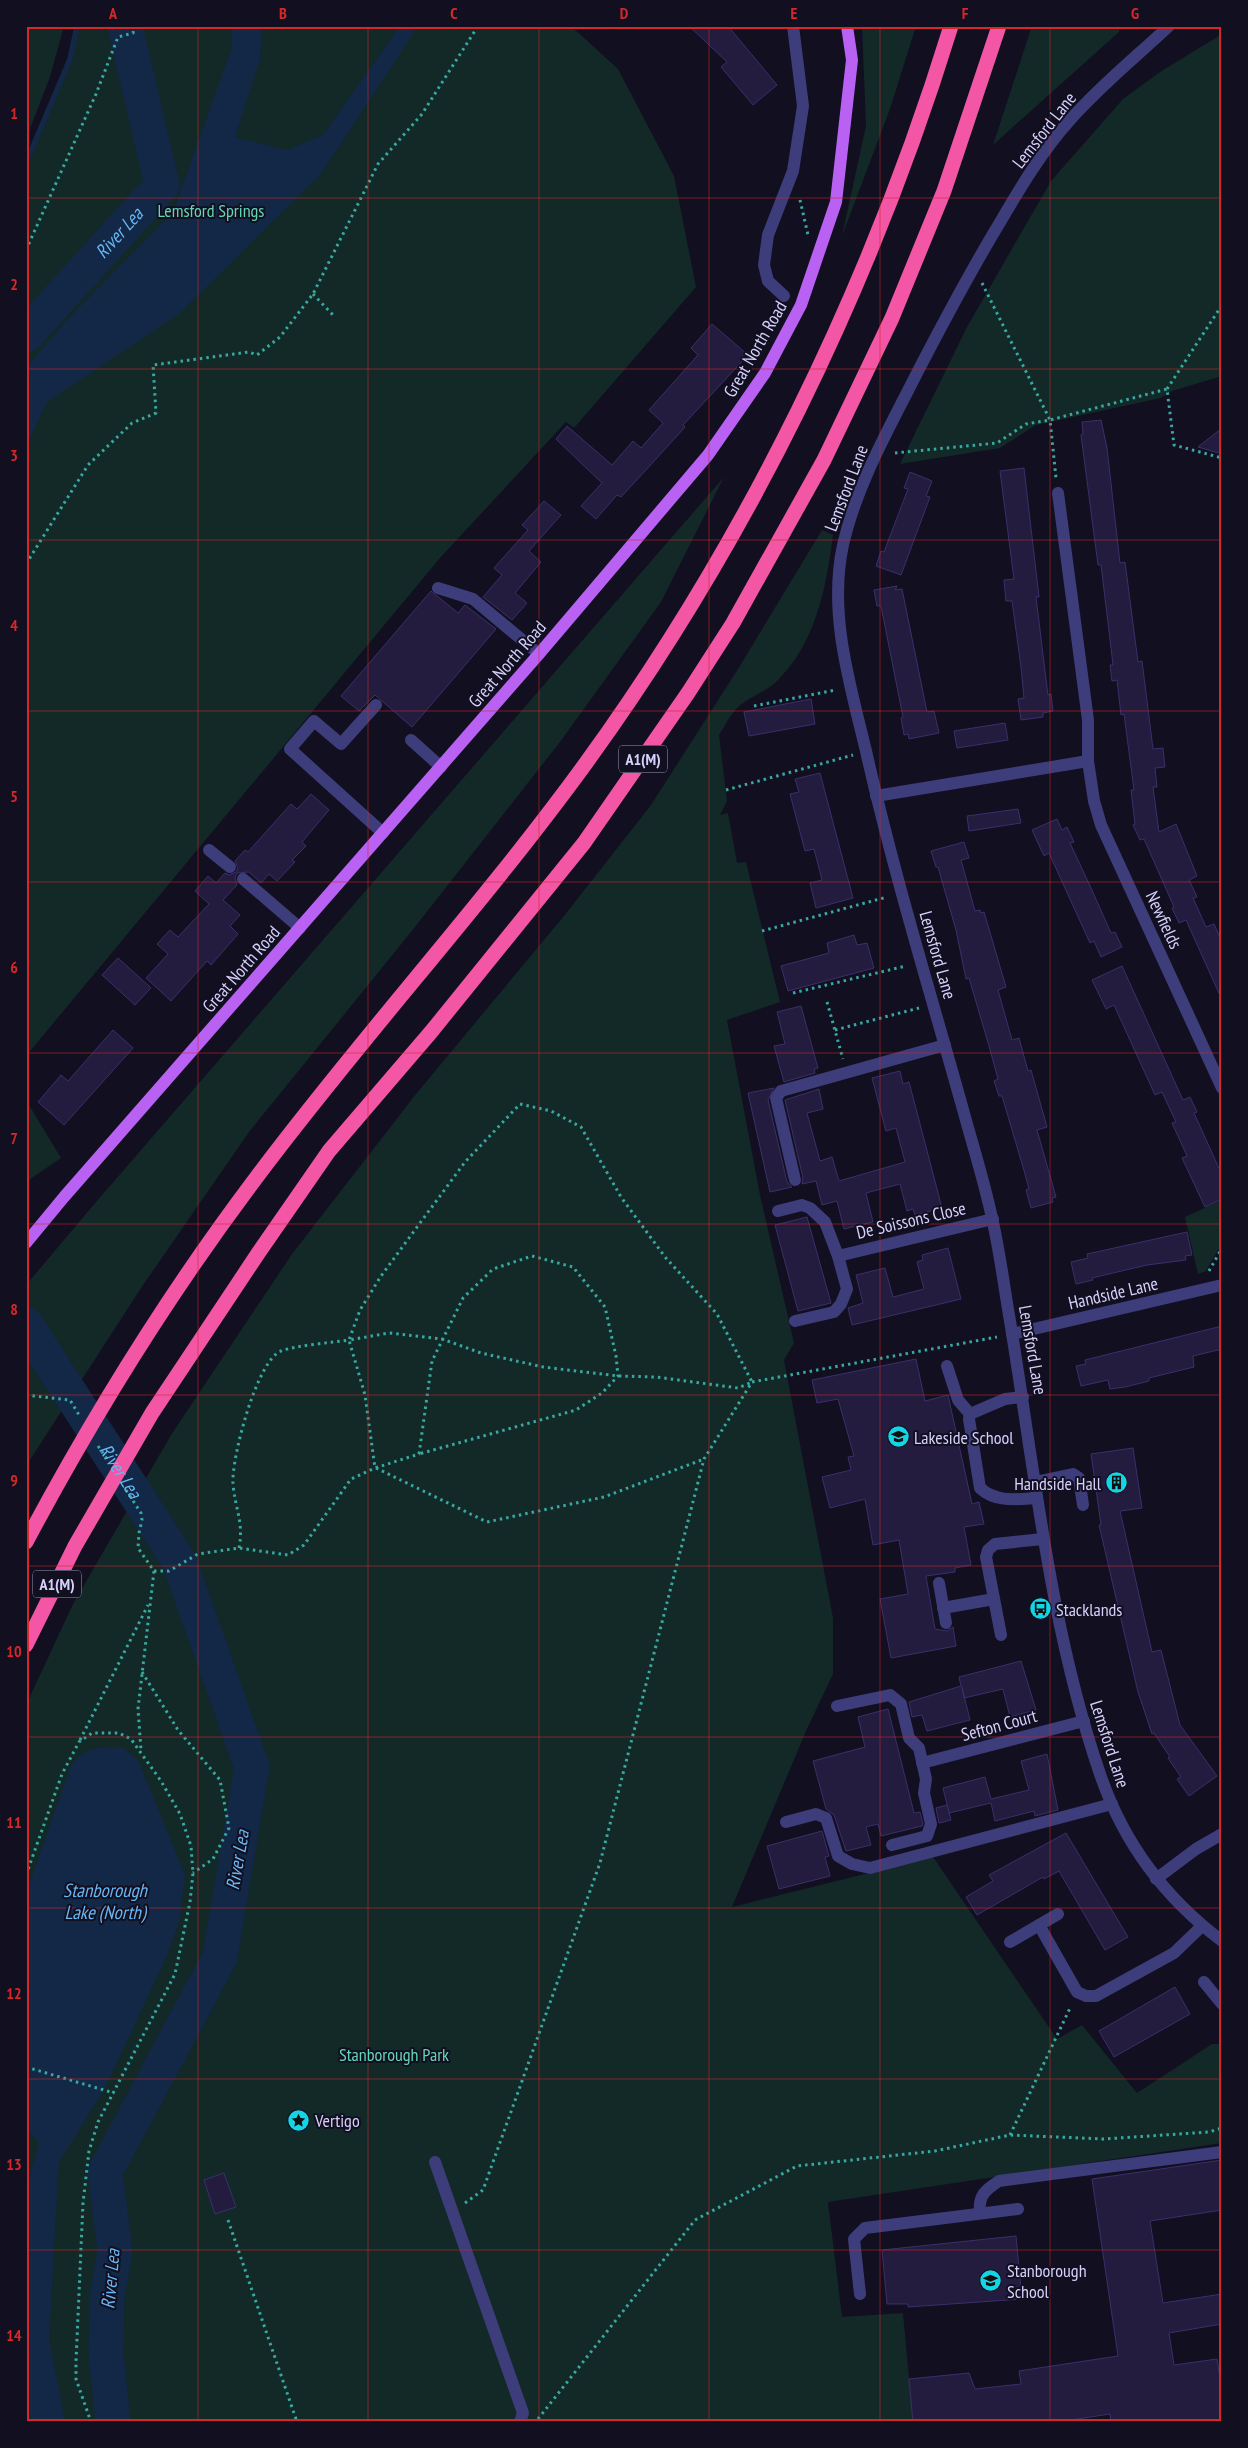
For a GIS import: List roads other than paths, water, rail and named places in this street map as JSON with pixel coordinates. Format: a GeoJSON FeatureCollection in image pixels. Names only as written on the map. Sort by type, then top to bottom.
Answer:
{"type":"FeatureCollection","features":[{"type":"Feature","properties":{"kind":"highway","name":"A1(M)"},"geometry":{"type":"LineString","coordinates":[[26,1542],[52,1494],[115,1388],[177,1290],[255,1178],[354,1053],[530,839],[588,761],[649,672],[692,603],[756,491],[835,333],[897,186],[951,26]]}},
{"type":"Feature","properties":{"kind":"highway","name":"A1(M)"},"geometry":{"type":"LineString","coordinates":[[26,1645],[89,1522],[152,1413],[206,1329],[329,1151],[431,1032],[584,843],[688,693],[733,623],[824,460],[892,318],[944,191],[999,26]]}},
{"type":"Feature","properties":{"kind":"main road","name":"Great North Road"},"geometry":{"type":"LineString","coordinates":[[28,1241],[70,1190],[540,654],[708,455],[765,373],[801,305],[836,202],[852,60],[847,26]]}},
{"type":"Feature","properties":{"kind":"street"},"geometry":{"type":"LineString","coordinates":[[784,296],[768,281],[764,265],[768,235],[793,171],[803,106],[793,26]]}},
{"type":"Feature","properties":{"kind":"street","name":"Lemsford Lane"},"geometry":{"type":"LineString","coordinates":[[1169,26],[1068,121],[1011,203],[974,267],[877,454],[855,504],[843,545],[837,583],[839,624],[851,687],[876,796],[993,1219],[1023,1397],[1043,1539],[1068,1665],[1100,1776],[1135,1849],[1156,1879],[1202,1926],[1222,1941]]}},
{"type":"Feature","properties":{"kind":"street","name":"Newfields"},"geometry":{"type":"LineString","coordinates":[[1058,493],[1088,720],[1088,761],[1094,801],[1101,825],[1222,1088]]}},
{"type":"Feature","properties":{"kind":"street"},"geometry":{"type":"LineString","coordinates":[[438,588],[473,599],[540,654]]}},
{"type":"Feature","properties":{"kind":"street"},"geometry":{"type":"LineString","coordinates":[[376,705],[341,744],[314,721],[290,749],[384,833]]}},
{"type":"Feature","properties":{"kind":"street"},"geometry":{"type":"LineString","coordinates":[[410,740],[441,767]]}},
{"type":"Feature","properties":{"kind":"street"},"geometry":{"type":"LineString","coordinates":[[876,796],[1088,761]]}},
{"type":"Feature","properties":{"kind":"street"},"geometry":{"type":"LineString","coordinates":[[209,850],[230,867]]}},
{"type":"Feature","properties":{"kind":"street"},"geometry":{"type":"LineString","coordinates":[[243,879],[300,928]]}},
{"type":"Feature","properties":{"kind":"street"},"geometry":{"type":"LineString","coordinates":[[795,1180],[776,1098],[781,1091],[945,1045]]}},
{"type":"Feature","properties":{"kind":"street"},"geometry":{"type":"LineString","coordinates":[[778,1211],[802,1205],[810,1208],[825,1222],[838,1256],[847,1289],[841,1304],[834,1312],[795,1321]]}},
{"type":"Feature","properties":{"kind":"street","name":"De Soissons Close"},"geometry":{"type":"LineString","coordinates":[[838,1256],[993,1219]]}},
{"type":"Feature","properties":{"kind":"street","name":"Handside Lane"},"geometry":{"type":"LineString","coordinates":[[1012,1334],[1222,1285]]}},
{"type":"Feature","properties":{"kind":"street"},"geometry":{"type":"LineString","coordinates":[[947,1366],[958,1400],[970,1414],[969,1419],[980,1488],[986,1494],[1006,1500],[1038,1498]]}},
{"type":"Feature","properties":{"kind":"street"},"geometry":{"type":"LineString","coordinates":[[970,1414],[1005,1399],[1023,1397]]}},
{"type":"Feature","properties":{"kind":"street"},"geometry":{"type":"LineString","coordinates":[[1035,1482],[1073,1474],[1079,1478],[1083,1505]]}},
{"type":"Feature","properties":{"kind":"street"},"geometry":{"type":"LineString","coordinates":[[1001,1634],[986,1557],[988,1550],[995,1544],[1043,1539]]}},
{"type":"Feature","properties":{"kind":"street"},"geometry":{"type":"LineString","coordinates":[[939,1583],[946,1622]]}},
{"type":"Feature","properties":{"kind":"street"},"geometry":{"type":"LineString","coordinates":[[944,1608],[994,1599]]}},
{"type":"Feature","properties":{"kind":"street"},"geometry":{"type":"LineString","coordinates":[[837,1706],[890,1695],[901,1704],[909,1738],[919,1748],[926,1779],[924,1792],[931,1824],[927,1836],[892,1845]]}},
{"type":"Feature","properties":{"kind":"street","name":"Sefton Court"},"geometry":{"type":"LineString","coordinates":[[922,1762],[1084,1721]]}},
{"type":"Feature","properties":{"kind":"street"},"geometry":{"type":"LineString","coordinates":[[786,1822],[816,1814],[826,1818],[838,1856],[852,1864],[870,1868],[1112,1804]]}},
{"type":"Feature","properties":{"kind":"street"},"geometry":{"type":"LineString","coordinates":[[1156,1879],[1196,1849],[1222,1834]]}},
{"type":"Feature","properties":{"kind":"street"},"geometry":{"type":"LineString","coordinates":[[1010,1942],[1058,1914]]}},
{"type":"Feature","properties":{"kind":"street"},"geometry":{"type":"LineString","coordinates":[[1039,1925],[1077,1992],[1086,1996],[1096,1996],[1174,1953],[1202,1926]]}},
{"type":"Feature","properties":{"kind":"street"},"geometry":{"type":"LineString","coordinates":[[1204,1982],[1222,2004]]}},
{"type":"Feature","properties":{"kind":"street"},"geometry":{"type":"LineString","coordinates":[[980,2213],[979,2204],[984,2190],[999,2181],[1222,2152]]}},
{"type":"Feature","properties":{"kind":"street"},"geometry":{"type":"LineString","coordinates":[[435,2162],[523,2413],[520,2422]]}},
{"type":"Feature","properties":{"kind":"street"},"geometry":{"type":"LineString","coordinates":[[860,2294],[854,2239],[865,2228],[1018,2209]]}},
{"type":"Feature","properties":{"kind":"water"},"geometry":{"type":"Polygon","coordinates":[[[232,26],[262,26],[260,59],[235,137],[287,150],[323,135],[400,26],[418,26],[321,174],[179,314],[47,402],[26,446],[26,368],[63,324],[173,212],[232,47],[232,26]]]}},
{"type":"Feature","properties":{"kind":"water","name":"Stanborough Lake (North)"},"geometry":{"type":"Polygon","coordinates":[[[122,1747],[138,1760],[185,1875],[180,1918],[166,1958],[104,2090],[59,2162],[49,2339],[65,2422],[26,2422],[26,2190],[39,2143],[26,2128],[26,1894],[71,1765],[88,1751],[100,1748],[122,1747]]]}},
{"type":"Feature","properties":{"kind":"waterway"},"geometry":{"type":"LineString","coordinates":[[26,163],[70,59],[77,26]]}},
{"type":"Feature","properties":{"kind":"waterway","name":"River Lea"},"geometry":{"type":"LineString","coordinates":[[26,335],[162,185],[127,35],[127,26]]}},
{"type":"Feature","properties":{"kind":"waterway","name":"River Lea"},"geometry":{"type":"LineString","coordinates":[[26,1325],[179,1561],[252,1767],[220,1957],[105,2172],[115,2251],[107,2296],[106,2354],[113,2422]]}},
{"type":"Feature","properties":{"kind":"place","name":"Lakeside School"},"geometry":{"type":"Point","coordinates":[898,1437]}},
{"type":"Feature","properties":{"kind":"place","name":"Handside Hall"},"geometry":{"type":"Point","coordinates":[1117,1483]}},
{"type":"Feature","properties":{"kind":"place","name":"Stacklands"},"geometry":{"type":"Point","coordinates":[1040,1609]}},
{"type":"Feature","properties":{"kind":"place","name":"Vertigo"},"geometry":{"type":"Point","coordinates":[299,2120]}},
{"type":"Feature","properties":{"kind":"place","name":"Stanborough School"},"geometry":{"type":"Point","coordinates":[991,2280]}},
{"type":"Feature","properties":{"kind":"park label","name":"Lemsford Springs"},"geometry":{"type":"Point","coordinates":[211,210]}},
{"type":"Feature","properties":{"kind":"park label","name":"Stanborough Park"},"geometry":{"type":"Point","coordinates":[394,2054]}}]}
